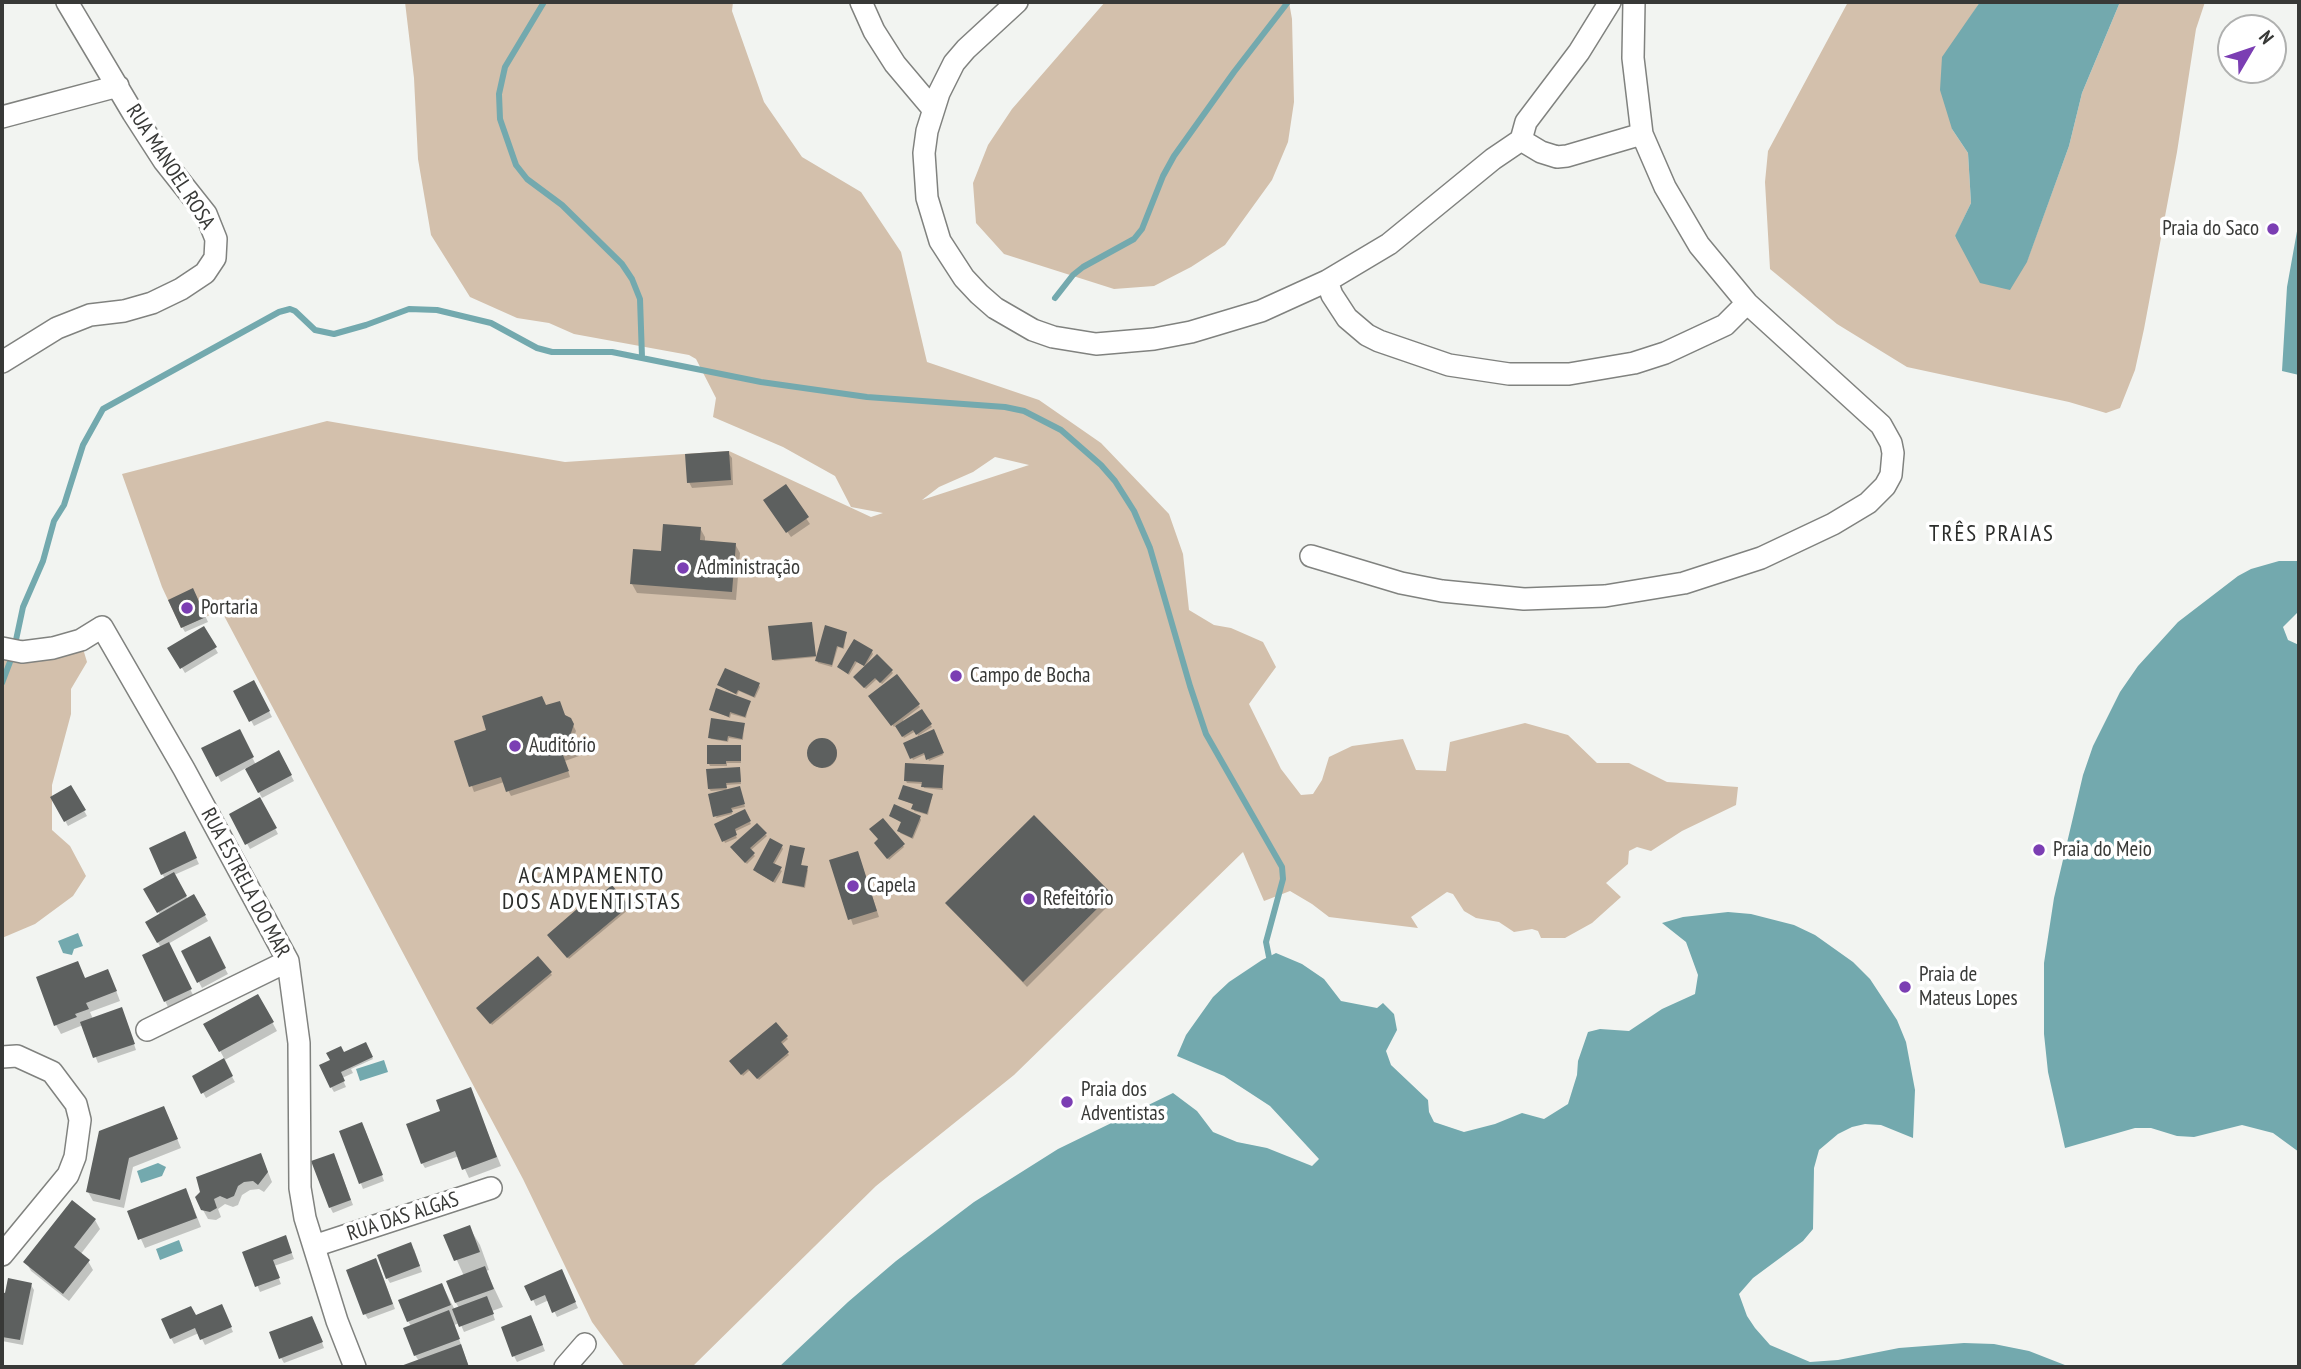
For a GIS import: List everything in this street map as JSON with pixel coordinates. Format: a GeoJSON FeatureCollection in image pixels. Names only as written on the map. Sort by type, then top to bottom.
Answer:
{"type":"FeatureCollection","features":[{"type":"Feature","properties":{"kind":"street","name":"RUA MANOEL ROSA"},"geometry":{"type":"LineString","coordinates":[[2,362],[57,328],[90,315],[124,311],[152,303],[181,289],[205,273],[215,258],[216,239],[206,214],[164,161],[67,2]]}},
{"type":"Feature","properties":{"kind":"street"},"geometry":{"type":"LineString","coordinates":[[861,2],[874,31],[895,64],[933,109]]}},
{"type":"Feature","properties":{"kind":"street"},"geometry":{"type":"LineString","coordinates":[[1017,2],[978,36],[954,63],[933,109],[924,153],[927,198],[940,241],[964,278],[979,294],[1013,320],[1033,330],[1053,337],[1096,344],[1154,339],[1227,323],[1295,297],[1389,244],[1493,159],[1521,140],[1526,122],[1579,52],[1610,2]]}},
{"type":"Feature","properties":{"kind":"street"},"geometry":{"type":"LineString","coordinates":[[1311,556],[1401,583],[1483,597],[1565,599],[1618,595],[1684,583],[1761,558],[1833,524],[1868,503],[1885,486],[1893,464],[1891,443],[1881,425],[1747,303],[1707,255],[1678,212],[1642,134],[1633,58],[1634,2]]}},
{"type":"Feature","properties":{"kind":"street","name":"RUA MANOEL ROSA"},"geometry":{"type":"LineString","coordinates":[[2,117],[118,86]]}},
{"type":"Feature","properties":{"kind":"street"},"geometry":{"type":"LineString","coordinates":[[1521,140],[1541,152],[1557,157],[1642,134]]}},
{"type":"Feature","properties":{"kind":"street"},"geometry":{"type":"LineString","coordinates":[[1327,281],[1332,295],[1347,318],[1367,335],[1449,365],[1509,374],[1569,374],[1634,363],[1665,353],[1725,326],[1747,303]]}},
{"type":"Feature","properties":{"kind":"street","name":"RUA ESTRELA DO MAR"},"geometry":{"type":"LineString","coordinates":[[2,648],[22,652],[53,648],[81,640],[102,627],[184,769],[288,961],[299,1043],[300,1188],[305,1218],[337,1321],[355,1367]]}},
{"type":"Feature","properties":{"kind":"street"},"geometry":{"type":"LineString","coordinates":[[147,1030],[288,961]]}},
{"type":"Feature","properties":{"kind":"street"},"geometry":{"type":"LineString","coordinates":[[2,1057],[17,1056],[52,1072],[76,1104],[80,1120],[75,1157],[68,1175],[2,1255]]}},
{"type":"Feature","properties":{"kind":"street","name":"RUA DAS ALGAS"},"geometry":{"type":"LineString","coordinates":[[314,1246],[491,1188]]}},
{"type":"Feature","properties":{"kind":"street"},"geometry":{"type":"LineString","coordinates":[[565,1367],[585,1344]]}},
{"type":"Feature","properties":{"kind":"shaded area"},"geometry":{"type":"Polygon","coordinates":[[[405,2],[733,2],[732,11],[764,102],[802,157],[861,192],[901,252],[927,362],[1039,400],[1101,443],[1169,514],[1183,554],[1189,610],[1214,625],[1231,628],[1263,642],[1276,667],[1249,704],[1281,769],[1301,795],[1313,794],[1322,780],[1329,757],[1352,746],[1403,739],[1416,770],[1446,771],[1450,742],[1525,723],[1568,735],[1597,763],[1629,763],[1667,782],[1738,787],[1736,805],[1682,831],[1651,851],[1637,847],[1629,851],[1628,864],[1606,883],[1621,897],[1592,923],[1565,938],[1541,938],[1538,931],[1532,929],[1514,932],[1499,922],[1476,918],[1464,911],[1453,894],[1447,892],[1411,917],[1418,928],[1329,917],[1290,891],[1264,901],[1243,852],[1014,1075],[876,1186],[692,1367],[625,1367],[592,1322],[523,1179],[221,610],[181,628],[162,587],[122,474],[327,421],[565,462],[729,451],[871,517],[883,513],[851,507],[835,476],[783,447],[713,417],[716,398],[696,359],[689,355],[574,334],[549,323],[517,318],[470,297],[431,235],[418,159],[414,78],[405,2]],[[995,457],[973,472],[939,487],[922,500],[1029,465],[995,457]]]}},
{"type":"Feature","properties":{"kind":"shaded area"},"geometry":{"type":"Polygon","coordinates":[[[1105,2],[1289,2],[1292,19],[1294,102],[1288,142],[1272,180],[1225,245],[1154,286],[1114,289],[1004,254],[976,223],[973,183],[988,145],[1012,109],[1105,2]]]}},
{"type":"Feature","properties":{"kind":"shaded area"},"geometry":{"type":"Polygon","coordinates":[[[1848,2],[1980,2],[1966,24],[1952,129],[1968,153],[1971,203],[1955,237],[2027,261],[2069,146],[2082,93],[2120,2],[2205,2],[2196,29],[2177,152],[2144,329],[2135,370],[2120,408],[2106,413],[2069,402],[1907,367],[1837,324],[1770,269],[1765,182],[1768,151],[1848,2]]]}},
{"type":"Feature","properties":{"kind":"shaded area"},"geometry":{"type":"Polygon","coordinates":[[[32,639],[81,642],[87,662],[71,689],[71,714],[52,785],[52,830],[70,846],[86,876],[73,896],[35,924],[2,938],[2,643],[32,639]]]}},
{"type":"Feature","properties":{"kind":"water"},"geometry":{"type":"Polygon","coordinates":[[[1980,2],[2120,2],[2082,93],[2069,146],[2027,262],[2010,290],[1980,283],[1955,236],[1971,203],[1968,153],[1952,129],[1940,90],[1942,57],[1980,2]]]}},
{"type":"Feature","properties":{"kind":"water"},"geometry":{"type":"Polygon","coordinates":[[[2299,220],[2299,375],[2282,371],[2287,287],[2299,220]]]}},
{"type":"Feature","properties":{"kind":"water"},"geometry":{"type":"Polygon","coordinates":[[[2279,561],[2299,561],[2299,611],[2283,627],[2288,640],[2299,645],[2299,1152],[2273,1133],[2242,1125],[2194,1137],[2177,1136],[2151,1128],[2135,1128],[2065,1148],[2048,1072],[2044,1034],[2044,963],[2054,898],[2083,775],[2093,746],[2120,692],[2138,666],[2178,622],[2238,576],[2251,569],[2279,561]]]}},
{"type":"Feature","properties":{"kind":"water"},"geometry":{"type":"Polygon","coordinates":[[[1728,912],[1751,914],[1794,925],[1815,935],[1853,962],[1870,979],[1897,1020],[1906,1042],[1915,1090],[1913,1138],[1881,1125],[1865,1124],[1838,1134],[1819,1150],[1814,1168],[1813,1229],[1803,1241],[1753,1278],[1739,1294],[1747,1316],[1755,1328],[1770,1345],[1810,1362],[1838,1360],[1899,1348],[1964,1343],[1994,1344],[2029,1351],[2070,1367],[779,1367],[896,1261],[974,1202],[1058,1149],[1173,1093],[1197,1111],[1213,1132],[1237,1142],[1267,1148],[1312,1166],[1319,1159],[1270,1106],[1224,1076],[1177,1056],[1186,1035],[1213,997],[1229,982],[1276,953],[1302,964],[1324,979],[1341,1001],[1377,1008],[1383,1003],[1394,1014],[1397,1030],[1386,1051],[1391,1065],[1428,1100],[1429,1112],[1434,1122],[1464,1132],[1522,1113],[1544,1119],[1568,1104],[1588,1032],[1600,1029],[1629,1031],[1662,1009],[1695,994],[1698,975],[1686,942],[1662,923],[1683,917],[1728,912]]]}},
{"type":"Feature","properties":{"kind":"water"},"geometry":{"type":"Polygon","coordinates":[[[78,933],[83,946],[74,949],[72,955],[63,953],[58,941],[78,933]]]}},
{"type":"Feature","properties":{"kind":"water"},"geometry":{"type":"Polygon","coordinates":[[[384,1060],[388,1072],[360,1081],[356,1069],[384,1060]]]}},
{"type":"Feature","properties":{"kind":"water"},"geometry":{"type":"Polygon","coordinates":[[[158,1163],[166,1167],[162,1176],[141,1183],[137,1171],[158,1163]]]}},
{"type":"Feature","properties":{"kind":"water"},"geometry":{"type":"Polygon","coordinates":[[[179,1240],[183,1251],[160,1260],[156,1249],[179,1240]]]}},
{"type":"Feature","properties":{"kind":"building"},"geometry":{"type":"Polygon","coordinates":[[[729,451],[731,480],[687,483],[685,454],[729,451]]]}},
{"type":"Feature","properties":{"kind":"building"},"geometry":{"type":"Polygon","coordinates":[[[786,484],[809,517],[786,533],[763,500],[786,484]]]}},
{"type":"Feature","properties":{"kind":"building","name":"Administração"},"geometry":{"type":"Polygon","coordinates":[[[663,524],[701,527],[700,540],[736,543],[732,592],[630,584],[633,549],[661,551],[663,524]]]}},
{"type":"Feature","properties":{"kind":"building","name":"Portaria"},"geometry":{"type":"Polygon","coordinates":[[[193,588],[206,617],[181,628],[168,600],[193,588]]]}},
{"type":"Feature","properties":{"kind":"building"},"geometry":{"type":"Polygon","coordinates":[[[812,622],[816,656],[772,660],[768,626],[812,622]]]}},
{"type":"Feature","properties":{"kind":"building"},"geometry":{"type":"Polygon","coordinates":[[[825,625],[847,632],[843,648],[837,646],[832,665],[815,661],[825,625]]]}},
{"type":"Feature","properties":{"kind":"building"},"geometry":{"type":"Polygon","coordinates":[[[204,626],[217,647],[180,669],[167,648],[204,626]]]}},
{"type":"Feature","properties":{"kind":"building"},"geometry":{"type":"Polygon","coordinates":[[[854,639],[873,650],[864,666],[855,661],[848,674],[837,667],[854,639]]]}},
{"type":"Feature","properties":{"kind":"building"},"geometry":{"type":"Polygon","coordinates":[[[877,654],[893,670],[880,683],[875,678],[864,688],[853,677],[877,654]]]}},
{"type":"Feature","properties":{"kind":"building"},"geometry":{"type":"Polygon","coordinates":[[[725,668],[760,683],[754,697],[738,690],[736,694],[717,685],[725,668]]]}},
{"type":"Feature","properties":{"kind":"building"},"geometry":{"type":"Polygon","coordinates":[[[897,674],[920,704],[891,726],[868,696],[897,674]]]}},
{"type":"Feature","properties":{"kind":"building"},"geometry":{"type":"Polygon","coordinates":[[[254,680],[270,711],[249,722],[233,691],[254,680]]]}},
{"type":"Feature","properties":{"kind":"building"},"geometry":{"type":"Polygon","coordinates":[[[716,688],[751,701],[745,717],[730,712],[729,717],[709,710],[716,688]]]}},
{"type":"Feature","properties":{"kind":"building","name":"Auditório"},"geometry":{"type":"Polygon","coordinates":[[[542,696],[546,705],[560,701],[565,715],[571,718],[574,724],[571,733],[577,751],[563,755],[569,771],[506,792],[501,777],[469,787],[454,741],[486,730],[482,716],[542,696]]]}},
{"type":"Feature","properties":{"kind":"building"},"geometry":{"type":"Polygon","coordinates":[[[922,709],[932,724],[916,735],[913,730],[902,737],[895,726],[922,709]]]}},
{"type":"Feature","properties":{"kind":"building"},"geometry":{"type":"Polygon","coordinates":[[[711,718],[745,723],[742,739],[728,736],[727,741],[708,738],[711,718]]]}},
{"type":"Feature","properties":{"kind":"building"},"geometry":{"type":"Polygon","coordinates":[[[240,729],[254,757],[216,777],[201,748],[240,729]]]}},
{"type":"Feature","properties":{"kind":"building"},"geometry":{"type":"Polygon","coordinates":[[[934,729],[944,753],[926,760],[924,753],[910,759],[903,743],[934,729]]]}},
{"type":"Feature","properties":{"kind":"building"},"geometry":{"type":"Polygon","coordinates":[[[822,738],[832,743],[837,753],[832,763],[822,768],[812,763],[807,753],[812,743],[822,738]]]}},
{"type":"Feature","properties":{"kind":"building"},"geometry":{"type":"Polygon","coordinates":[[[707,745],[741,745],[741,761],[707,764],[707,745]]]}},
{"type":"Feature","properties":{"kind":"building"},"geometry":{"type":"Polygon","coordinates":[[[279,750],[292,775],[258,793],[245,769],[279,750]]]}},
{"type":"Feature","properties":{"kind":"building"},"geometry":{"type":"Polygon","coordinates":[[[905,763],[944,765],[942,788],[921,787],[922,782],[904,781],[905,763]]]}},
{"type":"Feature","properties":{"kind":"building"},"geometry":{"type":"Polygon","coordinates":[[[740,767],[741,782],[726,783],[727,788],[708,789],[706,769],[740,767]]]}},
{"type":"Feature","properties":{"kind":"building"},"geometry":{"type":"Polygon","coordinates":[[[71,785],[86,810],[64,822],[50,797],[71,785]]]}},
{"type":"Feature","properties":{"kind":"building"},"geometry":{"type":"Polygon","coordinates":[[[903,785],[933,794],[927,814],[911,809],[913,804],[898,799],[903,785]]]}},
{"type":"Feature","properties":{"kind":"building"},"geometry":{"type":"Polygon","coordinates":[[[740,786],[745,804],[731,808],[733,812],[713,817],[708,794],[740,786]]]}},
{"type":"Feature","properties":{"kind":"building"},"geometry":{"type":"Polygon","coordinates":[[[260,797],[277,828],[245,845],[229,814],[260,797]]]}},
{"type":"Feature","properties":{"kind":"building"},"geometry":{"type":"Polygon","coordinates":[[[894,804],[921,816],[912,838],[897,831],[901,822],[889,816],[894,804]]]}},
{"type":"Feature","properties":{"kind":"building"},"geometry":{"type":"Polygon","coordinates":[[[745,809],[751,821],[735,829],[737,835],[722,842],[714,824],[745,809]]]}},
{"type":"Feature","properties":{"kind":"building","name":"Refeitório"},"geometry":{"type":"Polygon","coordinates":[[[1034,815],[1112,894],[1023,982],[945,903],[1034,815]]]}},
{"type":"Feature","properties":{"kind":"building"},"geometry":{"type":"Polygon","coordinates":[[[883,818],[905,844],[887,859],[874,843],[878,839],[869,829],[883,818]]]}},
{"type":"Feature","properties":{"kind":"building"},"geometry":{"type":"Polygon","coordinates":[[[757,823],[767,833],[750,848],[755,853],[745,863],[730,847],[757,823]]]}},
{"type":"Feature","properties":{"kind":"building"},"geometry":{"type":"Polygon","coordinates":[[[185,831],[197,858],[161,875],[149,848],[185,831]]]}},
{"type":"Feature","properties":{"kind":"building"},"geometry":{"type":"Polygon","coordinates":[[[770,838],[783,845],[773,863],[782,867],[773,882],[753,870],[770,838]]]}},
{"type":"Feature","properties":{"kind":"building"},"geometry":{"type":"Polygon","coordinates":[[[790,845],[805,848],[801,865],[808,866],[804,887],[782,883],[790,845]]]}},
{"type":"Feature","properties":{"kind":"building","name":"Capela"},"geometry":{"type":"Polygon","coordinates":[[[858,851],[877,911],[848,920],[829,860],[858,851]]]}},
{"type":"Feature","properties":{"kind":"building"},"geometry":{"type":"Polygon","coordinates":[[[174,872],[187,896],[157,913],[143,889],[174,872]]]}},
{"type":"Feature","properties":{"kind":"building"},"geometry":{"type":"Polygon","coordinates":[[[612,885],[629,906],[567,958],[547,935],[577,909],[580,912],[612,885]]]}},
{"type":"Feature","properties":{"kind":"building"},"geometry":{"type":"Polygon","coordinates":[[[194,894],[206,915],[157,943],[145,922],[194,894]]]}},
{"type":"Feature","properties":{"kind":"building"},"geometry":{"type":"Polygon","coordinates":[[[210,936],[226,968],[197,983],[181,951],[210,936]]]}},
{"type":"Feature","properties":{"kind":"building"},"geometry":{"type":"Polygon","coordinates":[[[169,942],[192,989],[164,1002],[142,955],[169,942]]]}},
{"type":"Feature","properties":{"kind":"building"},"geometry":{"type":"Polygon","coordinates":[[[538,956],[552,972],[490,1024],[476,1008],[538,956]]]}},
{"type":"Feature","properties":{"kind":"building"},"geometry":{"type":"Polygon","coordinates":[[[78,961],[85,978],[108,969],[117,991],[86,1003],[89,1009],[54,1026],[36,977],[78,961]]]}},
{"type":"Feature","properties":{"kind":"building"},"geometry":{"type":"Polygon","coordinates":[[[258,994],[274,1022],[219,1052],[203,1024],[258,994]]]}},
{"type":"Feature","properties":{"kind":"building"},"geometry":{"type":"Polygon","coordinates":[[[122,1007],[135,1044],[93,1058],[80,1022],[122,1007]]]}},
{"type":"Feature","properties":{"kind":"building"},"geometry":{"type":"Polygon","coordinates":[[[776,1022],[788,1036],[781,1042],[789,1052],[757,1079],[748,1069],[741,1075],[729,1061],[776,1022]]]}},
{"type":"Feature","properties":{"kind":"building"},"geometry":{"type":"Polygon","coordinates":[[[366,1042],[373,1057],[341,1072],[345,1081],[330,1088],[319,1065],[330,1060],[326,1053],[341,1046],[344,1052],[366,1042]]]}},
{"type":"Feature","properties":{"kind":"building"},"geometry":{"type":"Polygon","coordinates":[[[224,1058],[233,1076],[201,1094],[192,1076],[224,1058]]]}},
{"type":"Feature","properties":{"kind":"building"},"geometry":{"type":"Polygon","coordinates":[[[471,1087],[497,1157],[462,1170],[455,1151],[421,1164],[406,1124],[440,1111],[436,1100],[471,1087]]]}},
{"type":"Feature","properties":{"kind":"building"},"geometry":{"type":"Polygon","coordinates":[[[164,1106],[178,1139],[129,1158],[120,1200],[86,1192],[99,1131],[164,1106]]]}},
{"type":"Feature","properties":{"kind":"building"},"geometry":{"type":"Polygon","coordinates":[[[362,1122],[383,1175],[359,1184],[339,1131],[362,1122]]]}},
{"type":"Feature","properties":{"kind":"building"},"geometry":{"type":"Polygon","coordinates":[[[261,1153],[268,1172],[258,1185],[253,1181],[244,1182],[238,1186],[234,1196],[214,1199],[217,1208],[210,1212],[201,1210],[195,1197],[200,1192],[196,1177],[261,1153]]]}},
{"type":"Feature","properties":{"kind":"building"},"geometry":{"type":"Polygon","coordinates":[[[334,1153],[351,1200],[329,1208],[311,1161],[334,1153]]]}},
{"type":"Feature","properties":{"kind":"building"},"geometry":{"type":"Polygon","coordinates":[[[186,1188],[197,1218],[138,1240],[127,1211],[186,1188]]]}},
{"type":"Feature","properties":{"kind":"building"},"geometry":{"type":"Polygon","coordinates":[[[72,1200],[96,1219],[74,1247],[90,1260],[63,1294],[23,1262],[72,1200]]]}},
{"type":"Feature","properties":{"kind":"building"},"geometry":{"type":"Polygon","coordinates":[[[470,1225],[480,1252],[454,1261],[443,1235],[470,1225]]]}},
{"type":"Feature","properties":{"kind":"building"},"geometry":{"type":"Polygon","coordinates":[[[286,1235],[292,1253],[273,1260],[280,1278],[255,1287],[242,1252],[286,1235]]]}},
{"type":"Feature","properties":{"kind":"building"},"geometry":{"type":"Polygon","coordinates":[[[411,1242],[420,1266],[386,1279],[377,1255],[411,1242]]]}},
{"type":"Feature","properties":{"kind":"building"},"geometry":{"type":"Polygon","coordinates":[[[376,1258],[393,1304],[363,1315],[346,1270],[376,1258]]]}},
{"type":"Feature","properties":{"kind":"building"},"geometry":{"type":"Polygon","coordinates":[[[485,1266],[494,1289],[455,1303],[446,1281],[485,1266]]]}},
{"type":"Feature","properties":{"kind":"building"},"geometry":{"type":"Polygon","coordinates":[[[562,1269],[576,1302],[552,1313],[545,1295],[531,1301],[524,1286],[562,1269]]]}},
{"type":"Feature","properties":{"kind":"building"},"geometry":{"type":"Polygon","coordinates":[[[8,1278],[32,1283],[20,1340],[2,1337],[2,1292],[5,1293],[8,1278]]]}},
{"type":"Feature","properties":{"kind":"building"},"geometry":{"type":"Polygon","coordinates":[[[442,1283],[451,1305],[407,1322],[398,1300],[442,1283]]]}},
{"type":"Feature","properties":{"kind":"building"},"geometry":{"type":"Polygon","coordinates":[[[487,1296],[494,1314],[459,1327],[452,1309],[487,1296]]]}},
{"type":"Feature","properties":{"kind":"building"},"geometry":{"type":"Polygon","coordinates":[[[222,1304],[232,1327],[200,1340],[195,1328],[170,1339],[161,1319],[191,1306],[196,1315],[222,1304]]]}},
{"type":"Feature","properties":{"kind":"building"},"geometry":{"type":"Polygon","coordinates":[[[449,1310],[460,1339],[414,1356],[403,1328],[449,1310]]]}},
{"type":"Feature","properties":{"kind":"building"},"geometry":{"type":"Polygon","coordinates":[[[531,1315],[543,1345],[512,1357],[501,1327],[531,1315]]]}},
{"type":"Feature","properties":{"kind":"building"},"geometry":{"type":"Polygon","coordinates":[[[312,1316],[323,1342],[279,1359],[269,1332],[312,1316]]]}},
{"type":"Feature","properties":{"kind":"building"},"geometry":{"type":"Polygon","coordinates":[[[461,1344],[469,1367],[398,1367],[461,1344]]]}},
{"type":"Feature","properties":{"kind":"waterway"},"geometry":{"type":"LineString","coordinates":[[544,2],[505,67],[499,94],[500,119],[516,165],[527,179],[562,205],[622,264],[632,279],[640,299],[642,357]]}},
{"type":"Feature","properties":{"kind":"waterway"},"geometry":{"type":"LineString","coordinates":[[1055,298],[1083,267],[1134,239],[1142,229],[1174,156],[1288,2]]}},
{"type":"Feature","properties":{"kind":"waterway"},"geometry":{"type":"LineString","coordinates":[[2,683],[13,654],[23,607],[43,561],[54,521],[64,505],[83,445],[103,409],[279,312],[290,309],[315,330],[334,334],[409,309],[437,310],[491,323],[537,348],[552,352],[612,352],[761,382],[867,397],[1005,407],[1024,411],[1061,430],[1101,465],[1134,511],[1150,548],[1206,734],[1282,867],[1283,879],[1266,942],[1269,957]]}},
{"type":"Feature","properties":{"kind":"place","name":"Praia do Saco"},"geometry":{"type":"Point","coordinates":[2273,229]}},
{"type":"Feature","properties":{"kind":"place","name":"Administração"},"geometry":{"type":"Point","coordinates":[683,568]}},
{"type":"Feature","properties":{"kind":"place","name":"Portaria"},"geometry":{"type":"Point","coordinates":[187,608]}},
{"type":"Feature","properties":{"kind":"place","name":"Campo de Bocha"},"geometry":{"type":"Point","coordinates":[956,676]}},
{"type":"Feature","properties":{"kind":"place","name":"Auditório"},"geometry":{"type":"Point","coordinates":[515,746]}},
{"type":"Feature","properties":{"kind":"place","name":"Praia do Meio"},"geometry":{"type":"Point","coordinates":[2039,850]}},
{"type":"Feature","properties":{"kind":"place","name":"Capela"},"geometry":{"type":"Point","coordinates":[853,886]}},
{"type":"Feature","properties":{"kind":"place","name":"Refeitório"},"geometry":{"type":"Point","coordinates":[1029,899]}},
{"type":"Feature","properties":{"kind":"place","name":"Praia de Mateus Lopes"},"geometry":{"type":"Point","coordinates":[1905,987]}},
{"type":"Feature","properties":{"kind":"place","name":"Praia dos Adventistas"},"geometry":{"type":"Point","coordinates":[1067,1102]}},
{"type":"Feature","properties":{"kind":"district","name":"TRÊS PRAIAS"},"geometry":{"type":"Point","coordinates":[1992,534]}},
{"type":"Feature","properties":{"kind":"district","name":"ACAMPAMENTO DOS ADVENTISTAS"},"geometry":{"type":"Point","coordinates":[592,889]}}]}
